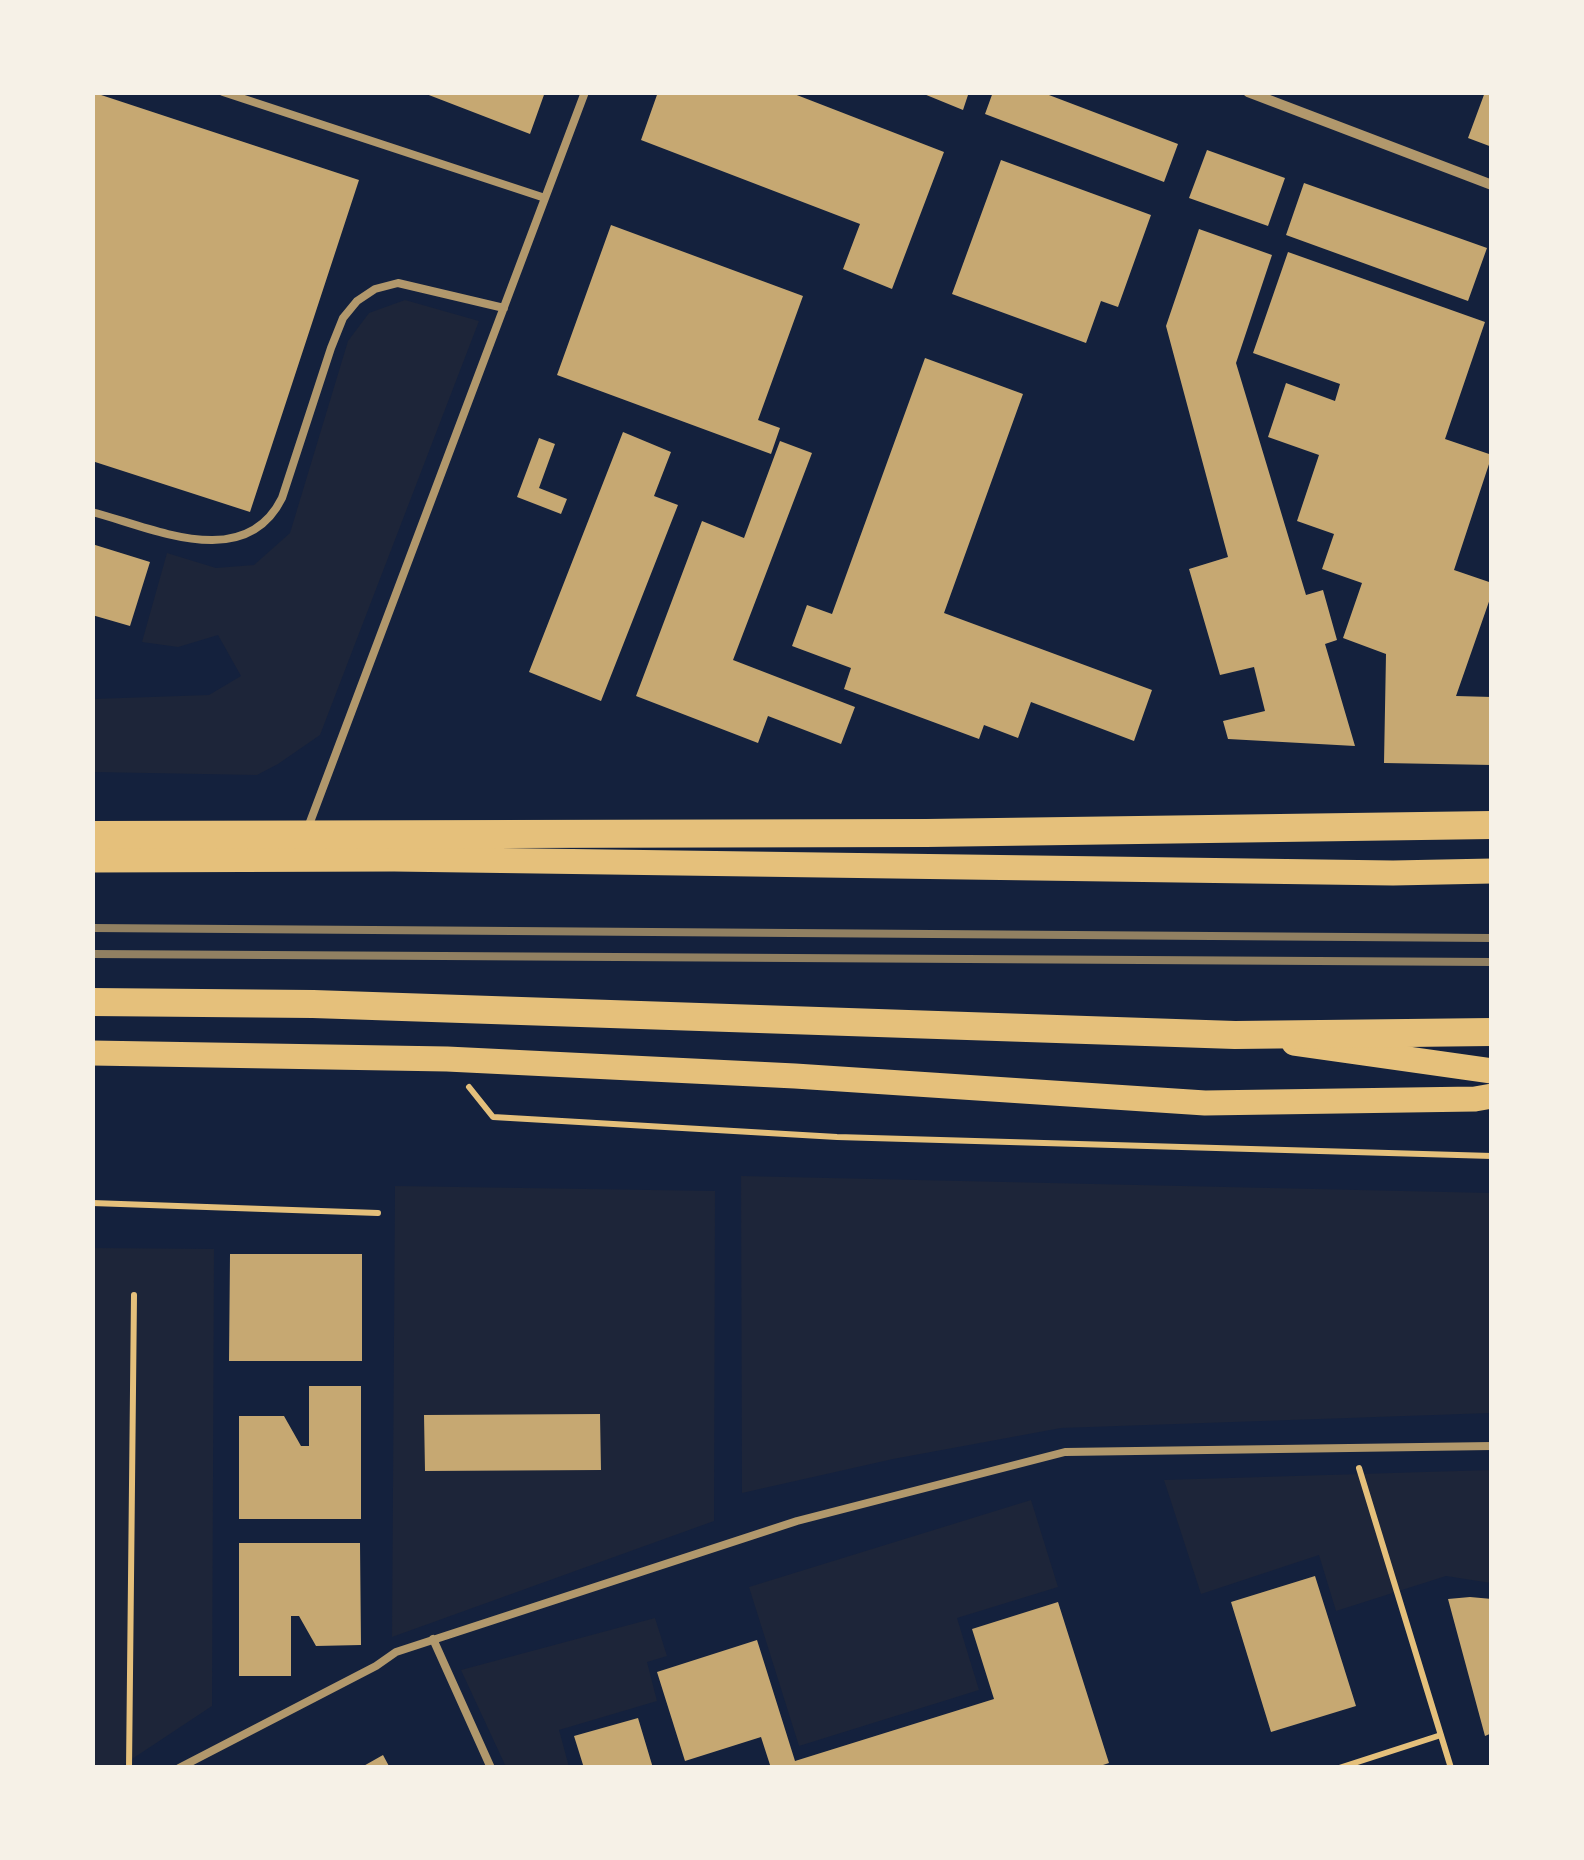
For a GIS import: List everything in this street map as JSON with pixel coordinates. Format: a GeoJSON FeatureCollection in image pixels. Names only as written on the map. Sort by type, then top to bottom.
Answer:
{"type":"FeatureCollection","features":[{"type":"Feature","properties":{"kind":"highway"},"geometry":{"type":"LineString","coordinates":[[92,836],[906,833],[1492,825]]}},
{"type":"Feature","properties":{"kind":"highway"},"geometry":{"type":"LineString","coordinates":[[92,1002],[332,1005],[1235,1035],[1492,1032]]}},
{"type":"Feature","properties":{"kind":"main road"},"geometry":{"type":"LineString","coordinates":[[92,860],[293,865],[860,864],[1394,873],[1492,871]]}},
{"type":"Feature","properties":{"kind":"main road"},"geometry":{"type":"LineString","coordinates":[[1235,1035],[1492,1070]]}},
{"type":"Feature","properties":{"kind":"main road"},"geometry":{"type":"LineString","coordinates":[[92,1053],[447,1059],[796,1076],[1205,1103],[1492,1096]]}},
{"type":"Feature","properties":{"kind":"street"},"geometry":{"type":"LineString","coordinates":[[1248,92],[1492,185]]}},
{"type":"Feature","properties":{"kind":"lane"},"geometry":{"type":"LineString","coordinates":[[223,92],[546,198]]}},
{"type":"Feature","properties":{"kind":"lane"},"geometry":{"type":"LineString","coordinates":[[293,865],[585,92]]}},
{"type":"Feature","properties":{"kind":"lane"},"geometry":{"type":"LineString","coordinates":[[92,512],[192,539],[240,538],[261,526],[282,498],[331,348],[343,318],[357,301],[375,288],[398,283],[504,308]]}},
{"type":"Feature","properties":{"kind":"lane"},"geometry":{"type":"LineString","coordinates":[[179,1768],[396,1652],[797,1521],[1065,1452],[1492,1446]]}},
{"type":"Feature","properties":{"kind":"lane"},"geometry":{"type":"LineString","coordinates":[[433,1640],[492,1768]]}},
{"type":"Feature","properties":{"kind":"path"},"geometry":{"type":"LineString","coordinates":[[447,1059],[492,1117],[837,1137],[1492,1156]]}},
{"type":"Feature","properties":{"kind":"path"},"geometry":{"type":"LineString","coordinates":[[92,1203],[378,1213]]}},
{"type":"Feature","properties":{"kind":"path"},"geometry":{"type":"LineString","coordinates":[[128,1768],[134,1295]]}},
{"type":"Feature","properties":{"kind":"path"},"geometry":{"type":"LineString","coordinates":[[1352,1448],[1452,1768]]}},
{"type":"Feature","properties":{"kind":"path"},"geometry":{"type":"LineString","coordinates":[[1340,1768],[1441,1735]]}},
{"type":"Feature","properties":{"kind":"shaded area"},"geometry":{"type":"Polygon","coordinates":[[[405,300],[479,321],[320,735],[257,775],[93,772],[93,699],[209,695],[241,676],[218,635],[178,647],[142,642],[167,553],[216,568],[254,565],[290,533],[348,341],[369,313],[405,300]]]}},
{"type":"Feature","properties":{"kind":"shaded area"},"geometry":{"type":"Polygon","coordinates":[[[741,1176],[1491,1193],[1491,1413],[1061,1428],[893,1459],[742,1493],[741,1176]]]}},
{"type":"Feature","properties":{"kind":"shaded area"},"geometry":{"type":"Polygon","coordinates":[[[395,1186],[715,1191],[714,1521],[392,1637],[395,1186]]]}},
{"type":"Feature","properties":{"kind":"shaded area"},"geometry":{"type":"Polygon","coordinates":[[[93,1248],[214,1249],[212,1706],[120,1767],[93,1768],[93,1248]]]}},
{"type":"Feature","properties":{"kind":"shaded area"},"geometry":{"type":"Polygon","coordinates":[[[1491,1470],[1491,1583],[1446,1576],[1336,1611],[1319,1555],[1201,1594],[1164,1480],[1491,1470]]]}},
{"type":"Feature","properties":{"kind":"shaded area"},"geometry":{"type":"Polygon","coordinates":[[[1031,1500],[1058,1587],[957,1618],[979,1690],[799,1746],[749,1587],[1031,1500]]]}},
{"type":"Feature","properties":{"kind":"shaded area"},"geometry":{"type":"Polygon","coordinates":[[[655,1618],[667,1656],[647,1662],[657,1701],[559,1730],[569,1767],[506,1767],[461,1670],[655,1618]]]}},
{"type":"Feature","properties":{"kind":"building"},"geometry":{"type":"Polygon","coordinates":[[[92,92],[359,180],[250,512],[92,461],[92,92]]]}},
{"type":"Feature","properties":{"kind":"building"},"geometry":{"type":"Polygon","coordinates":[[[421,92],[545,92],[530,134],[421,92]]]}},
{"type":"Feature","properties":{"kind":"building"},"geometry":{"type":"Polygon","coordinates":[[[658,92],[789,92],[944,152],[892,289],[843,269],[860,224],[641,140],[658,92]]]}},
{"type":"Feature","properties":{"kind":"building"},"geometry":{"type":"Polygon","coordinates":[[[919,92],[969,92],[963,110],[919,92]]]}},
{"type":"Feature","properties":{"kind":"building"},"geometry":{"type":"Polygon","coordinates":[[[993,92],[1041,92],[1178,144],[1164,182],[985,114],[993,92]]]}},
{"type":"Feature","properties":{"kind":"building"},"geometry":{"type":"Polygon","coordinates":[[[1485,92],[1492,92],[1492,147],[1468,138],[1485,92]]]}},
{"type":"Feature","properties":{"kind":"building"},"geometry":{"type":"Polygon","coordinates":[[[1207,150],[1285,178],[1268,226],[1189,198],[1207,150]]]}},
{"type":"Feature","properties":{"kind":"building"},"geometry":{"type":"Polygon","coordinates":[[[1001,160],[1151,215],[1118,307],[1101,301],[1086,343],[952,294],[1001,160]]]}},
{"type":"Feature","properties":{"kind":"building"},"geometry":{"type":"Polygon","coordinates":[[[1304,183],[1487,248],[1468,301],[1286,235],[1304,183]]]}},
{"type":"Feature","properties":{"kind":"building"},"geometry":{"type":"Polygon","coordinates":[[[611,225],[803,296],[758,420],[780,428],[771,454],[557,375],[611,225]]]}},
{"type":"Feature","properties":{"kind":"building"},"geometry":{"type":"Polygon","coordinates":[[[1199,229],[1272,255],[1236,363],[1306,595],[1323,590],[1337,640],[1325,644],[1355,746],[1228,739],[1223,721],[1265,711],[1254,667],[1220,675],[1189,569],[1228,557],[1166,326],[1199,229]]]}},
{"type":"Feature","properties":{"kind":"building"},"geometry":{"type":"Polygon","coordinates":[[[1288,252],[1485,322],[1445,439],[1492,455],[1454,570],[1492,583],[1492,593],[1456,696],[1492,697],[1492,765],[1384,763],[1386,654],[1343,638],[1362,583],[1322,569],[1334,534],[1297,521],[1319,455],[1268,437],[1286,383],[1335,401],[1340,384],[1253,353],[1288,252]]]}},
{"type":"Feature","properties":{"kind":"building"},"geometry":{"type":"Polygon","coordinates":[[[925,358],[1023,394],[944,613],[1152,690],[1134,741],[1031,702],[1018,738],[984,725],[979,739],[844,689],[851,668],[792,646],[807,605],[832,614],[925,358]]]}},
{"type":"Feature","properties":{"kind":"building"},"geometry":{"type":"Polygon","coordinates":[[[623,432],[671,452],[654,496],[678,505],[601,701],[529,672],[623,432]]]}},
{"type":"Feature","properties":{"kind":"building"},"geometry":{"type":"Polygon","coordinates":[[[539,438],[555,444],[539,488],[567,499],[561,514],[517,497],[539,438]]]}},
{"type":"Feature","properties":{"kind":"building"},"geometry":{"type":"Polygon","coordinates":[[[780,441],[812,453],[733,660],[855,707],[841,744],[768,716],[758,743],[636,696],[702,521],[744,538],[780,441]]]}},
{"type":"Feature","properties":{"kind":"building"},"geometry":{"type":"Polygon","coordinates":[[[92,544],[150,562],[130,626],[92,615],[92,544]]]}},
{"type":"Feature","properties":{"kind":"building"},"geometry":{"type":"Polygon","coordinates":[[[230,1254],[362,1254],[362,1361],[229,1361],[230,1254]]]}},
{"type":"Feature","properties":{"kind":"building"},"geometry":{"type":"Polygon","coordinates":[[[309,1386],[361,1386],[361,1519],[239,1519],[239,1416],[284,1416],[301,1446],[309,1446],[309,1386]]]}},
{"type":"Feature","properties":{"kind":"building"},"geometry":{"type":"Polygon","coordinates":[[[600,1414],[601,1470],[425,1471],[424,1415],[600,1414]]]}},
{"type":"Feature","properties":{"kind":"building"},"geometry":{"type":"Polygon","coordinates":[[[239,1543],[360,1543],[361,1645],[316,1646],[299,1616],[291,1616],[291,1676],[239,1676],[239,1543]]]}},
{"type":"Feature","properties":{"kind":"building"},"geometry":{"type":"Polygon","coordinates":[[[1315,1576],[1356,1706],[1271,1732],[1231,1602],[1315,1576]]]}},
{"type":"Feature","properties":{"kind":"building"},"geometry":{"type":"Polygon","coordinates":[[[1448,1599],[1492,1599],[1492,1733],[1485,1736],[1448,1599]]]}},
{"type":"Feature","properties":{"kind":"building"},"geometry":{"type":"Polygon","coordinates":[[[1058,1602],[1109,1763],[1094,1768],[771,1768],[761,1737],[685,1761],[657,1672],[757,1640],[795,1761],[994,1699],[972,1629],[1058,1602]]]}},
{"type":"Feature","properties":{"kind":"building"},"geometry":{"type":"Polygon","coordinates":[[[638,1718],[653,1768],[584,1768],[574,1736],[638,1718]]]}},
{"type":"Feature","properties":{"kind":"building"},"geometry":{"type":"Polygon","coordinates":[[[383,1755],[390,1768],[360,1768],[383,1755]]]}},
{"type":"Feature","properties":{"kind":"railway"},"geometry":{"type":"LineString","coordinates":[[92,928],[1492,938]]}},
{"type":"Feature","properties":{"kind":"railway"},"geometry":{"type":"LineString","coordinates":[[92,954],[1492,962]]}}]}
